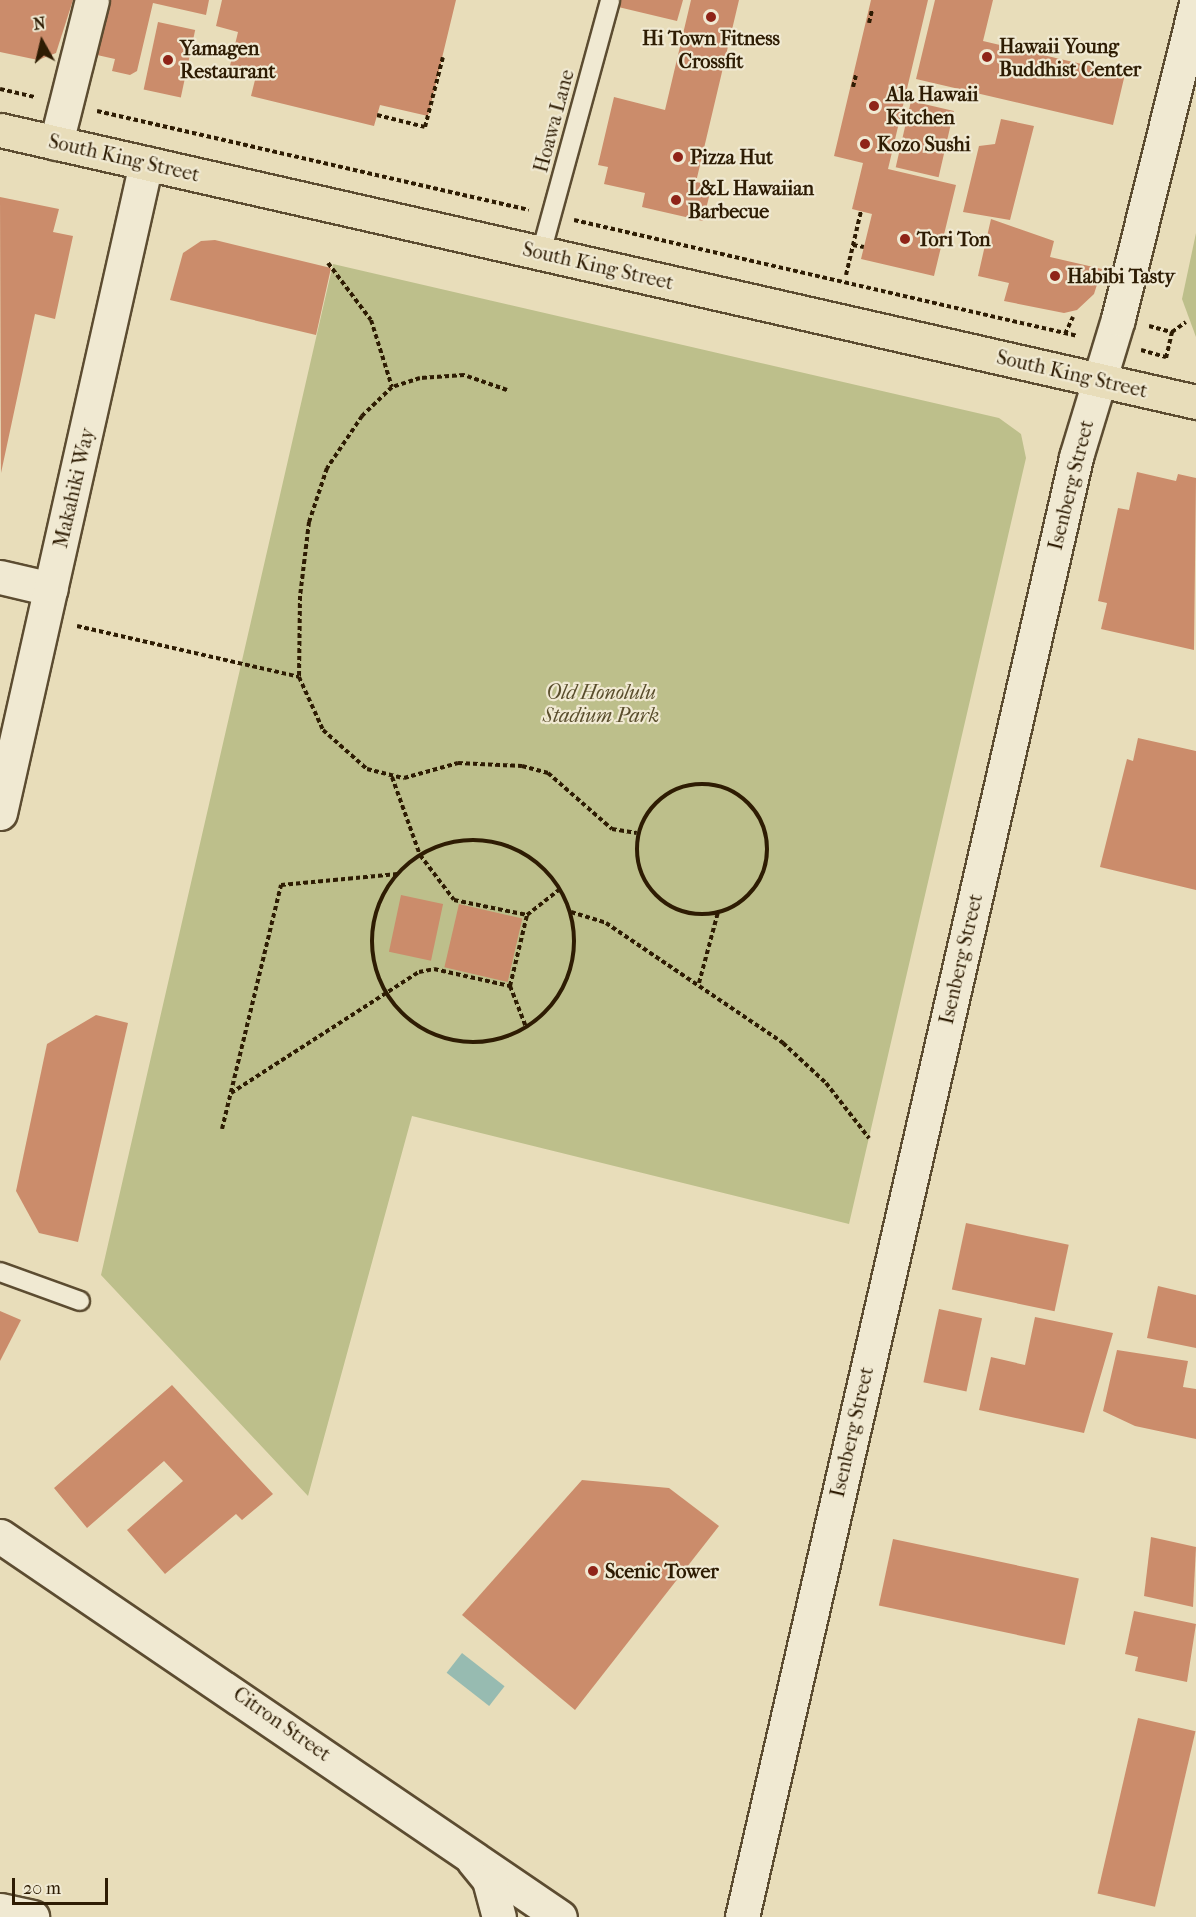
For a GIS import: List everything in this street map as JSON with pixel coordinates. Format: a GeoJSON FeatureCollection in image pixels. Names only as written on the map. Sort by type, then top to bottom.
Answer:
{"type":"FeatureCollection","features":[{"type":"Feature","properties":{"kind":"main road","name":"South King Street"},"geometry":{"type":"LineString","coordinates":[[0,130],[1196,402]]}},
{"type":"Feature","properties":{"kind":"street"},"geometry":{"type":"LineString","coordinates":[[56,143],[92,0]]}},
{"type":"Feature","properties":{"kind":"street","name":"Isenberg Street"},"geometry":{"type":"LineString","coordinates":[[742,1917],[1018,704],[1196,4]]}},
{"type":"Feature","properties":{"kind":"street","name":"Makahiki Way"},"geometry":{"type":"LineString","coordinates":[[0,813],[146,163]]}},
{"type":"Feature","properties":{"kind":"street"},"geometry":{"type":"LineString","coordinates":[[0,577],[51,589]]}},
{"type":"Feature","properties":{"kind":"street","name":"Citron Street"},"geometry":{"type":"LineString","coordinates":[[0,1536],[560,1917]]}},
{"type":"Feature","properties":{"kind":"street"},"geometry":{"type":"LineString","coordinates":[[467,1852],[489,1880],[498,1917]]}},
{"type":"Feature","properties":{"kind":"street"},"geometry":{"type":"LineString","coordinates":[[0,1910],[32,1917]]}},
{"type":"Feature","properties":{"kind":"lane","name":"Hoawa Lane"},"geometry":{"type":"LineString","coordinates":[[541,253],[610,0]]}},
{"type":"Feature","properties":{"kind":"lane"},"geometry":{"type":"LineString","coordinates":[[0,1272],[80,1301]]}},
{"type":"Feature","properties":{"kind":"path"},"geometry":{"type":"LineString","coordinates":[[869,23],[872,10]]}},
{"type":"Feature","properties":{"kind":"path"},"geometry":{"type":"LineString","coordinates":[[377,115],[425,127],[442,57]]}},
{"type":"Feature","properties":{"kind":"path"},"geometry":{"type":"LineString","coordinates":[[853,87],[856,75]]}},
{"type":"Feature","properties":{"kind":"path"},"geometry":{"type":"LineString","coordinates":[[0,89],[42,98]]}},
{"type":"Feature","properties":{"kind":"path"},"geometry":{"type":"LineString","coordinates":[[846,275],[861,211]]}},
{"type":"Feature","properties":{"kind":"path"},"geometry":{"type":"LineString","coordinates":[[853,245],[864,247]]}},
{"type":"Feature","properties":{"kind":"path"},"geometry":{"type":"LineString","coordinates":[[328,263],[368,312],[392,387]]}},
{"type":"Feature","properties":{"kind":"path"},"geometry":{"type":"LineString","coordinates":[[1063,340],[1073,317]]}},
{"type":"Feature","properties":{"kind":"path"},"geometry":{"type":"LineString","coordinates":[[1139,350],[1167,357],[1172,332],[1186,322]]}},
{"type":"Feature","properties":{"kind":"path"},"geometry":{"type":"LineString","coordinates":[[1145,325],[1172,332]]}},
{"type":"Feature","properties":{"kind":"path"},"geometry":{"type":"LineString","coordinates":[[1055,330],[1086,337]]}},
{"type":"Feature","properties":{"kind":"path"},"geometry":{"type":"LineString","coordinates":[[507,390],[464,375],[392,387],[362,416],[316,492],[300,596],[299,676],[323,729],[367,770],[392,777],[458,763],[522,766],[556,779],[612,830],[637,833]]}},
{"type":"Feature","properties":{"kind":"path"},"geometry":{"type":"LineString","coordinates":[[77,626],[299,676]]}},
{"type":"Feature","properties":{"kind":"path"},"geometry":{"type":"LineString","coordinates":[[392,777],[420,855],[454,900],[526,915]]}},
{"type":"Feature","properties":{"kind":"path"},"geometry":{"type":"LineString","coordinates":[[699,783],[742,796],[758,813],[768,856],[748,896],[718,912],[688,913],[652,892],[636,855],[637,833],[659,798],[678,788],[699,783]]}},
{"type":"Feature","properties":{"kind":"path"},"geometry":{"type":"LineString","coordinates":[[466,839],[501,843],[533,858],[560,889],[571,912],[575,944],[569,975],[554,1003],[526,1027],[502,1039],[471,1042],[439,1037],[411,1022],[384,995],[373,964],[371,929],[381,895],[396,874],[420,855],[466,839]]}},
{"type":"Feature","properties":{"kind":"path"},"geometry":{"type":"LineString","coordinates":[[222,1129],[281,885],[396,874]]}},
{"type":"Feature","properties":{"kind":"path"},"geometry":{"type":"LineString","coordinates":[[526,1027],[510,986],[526,915],[560,889]]}},
{"type":"Feature","properties":{"kind":"path"},"geometry":{"type":"LineString","coordinates":[[571,912],[606,923],[783,1043],[826,1083],[869,1138]]}},
{"type":"Feature","properties":{"kind":"path"},"geometry":{"type":"LineString","coordinates":[[699,984],[718,912]]}},
{"type":"Feature","properties":{"kind":"path"},"geometry":{"type":"LineString","coordinates":[[231,1093],[384,995],[435,969],[510,986]]}},
{"type":"Feature","properties":{"kind":"green space"},"geometry":{"type":"Polygon","coordinates":[[[1196,233],[1196,337],[1182,299],[1196,233]]]}},
{"type":"Feature","properties":{"kind":"green space","name":"Old Honolulu Stadium Park"},"geometry":{"type":"Polygon","coordinates":[[[333,264],[999,418],[1021,434],[1026,458],[849,1224],[412,1116],[308,1496],[101,1275],[333,264]]]}},
{"type":"Feature","properties":{"kind":"water"},"geometry":{"type":"Polygon","coordinates":[[[462,1653],[505,1686],[489,1706],[447,1673],[462,1653]]]}},
{"type":"Feature","properties":{"kind":"building"},"geometry":{"type":"Polygon","coordinates":[[[0,0],[73,0],[56,53],[38,60],[0,52],[0,0]]]}},
{"type":"Feature","properties":{"kind":"building"},"geometry":{"type":"Polygon","coordinates":[[[110,0],[209,0],[206,15],[153,3],[137,71],[130,75],[112,71],[115,59],[97,55],[110,0]]]}},
{"type":"Feature","properties":{"kind":"building"},"geometry":{"type":"Polygon","coordinates":[[[222,0],[456,0],[428,116],[380,105],[374,126],[251,96],[256,76],[229,70],[238,32],[216,26],[222,0]]]}},
{"type":"Feature","properties":{"kind":"building"},"geometry":{"type":"Polygon","coordinates":[[[616,0],[683,0],[677,21],[614,6],[616,0]]]}},
{"type":"Feature","properties":{"kind":"building"},"geometry":{"type":"Polygon","coordinates":[[[691,0],[739,0],[696,182],[712,185],[703,221],[642,207],[645,193],[604,184],[608,167],[598,165],[614,97],[665,110],[691,0]]]}},
{"type":"Feature","properties":{"kind":"building"},"geometry":{"type":"Polygon","coordinates":[[[871,0],[928,0],[888,169],[956,185],[934,276],[861,259],[872,214],[852,209],[863,163],[834,156],[871,0]]]}},
{"type":"Feature","properties":{"kind":"building","name":"Hawaii Young Buddhist Center"},"geometry":{"type":"Polygon","coordinates":[[[935,0],[993,0],[983,41],[1125,74],[1113,125],[916,79],[935,0]]]}},
{"type":"Feature","properties":{"kind":"building","name":"Yamagen Restaurant"},"geometry":{"type":"Polygon","coordinates":[[[158,22],[195,30],[181,97],[144,89],[158,22]]]}},
{"type":"Feature","properties":{"kind":"building"},"geometry":{"type":"Polygon","coordinates":[[[911,101],[954,111],[939,177],[896,167],[911,101]]]}},
{"type":"Feature","properties":{"kind":"building"},"geometry":{"type":"Polygon","coordinates":[[[1001,119],[1034,126],[1010,220],[963,212],[979,146],[995,144],[1001,119]]]}},
{"type":"Feature","properties":{"kind":"building"},"geometry":{"type":"Polygon","coordinates":[[[0,197],[59,209],[53,232],[73,236],[55,319],[35,314],[1,473],[0,197]]]}},
{"type":"Feature","properties":{"kind":"building","name":"Habibi Tasty"},"geometry":{"type":"Polygon","coordinates":[[[991,219],[1054,241],[1050,257],[1102,269],[1094,294],[1077,310],[1064,313],[1004,301],[1009,283],[978,276],[991,219]]]}},
{"type":"Feature","properties":{"kind":"building"},"geometry":{"type":"Polygon","coordinates":[[[215,240],[331,268],[316,335],[170,300],[183,253],[201,241],[215,240]]]}},
{"type":"Feature","properties":{"kind":"building"},"geometry":{"type":"Polygon","coordinates":[[[1137,472],[1176,481],[1178,474],[1196,478],[1194,650],[1101,629],[1107,603],[1098,601],[1118,508],[1129,510],[1137,472]]]}},
{"type":"Feature","properties":{"kind":"building"},"geometry":{"type":"Polygon","coordinates":[[[1138,738],[1196,751],[1196,890],[1100,867],[1127,759],[1133,761],[1138,738]]]}},
{"type":"Feature","properties":{"kind":"building"},"geometry":{"type":"Polygon","coordinates":[[[401,895],[443,904],[431,961],[389,952],[401,895]]]}},
{"type":"Feature","properties":{"kind":"building"},"geometry":{"type":"Polygon","coordinates":[[[459,904],[522,919],[508,982],[444,967],[459,904]]]}},
{"type":"Feature","properties":{"kind":"building"},"geometry":{"type":"Polygon","coordinates":[[[96,1015],[128,1023],[78,1242],[39,1233],[16,1191],[47,1044],[96,1015]]]}},
{"type":"Feature","properties":{"kind":"building"},"geometry":{"type":"Polygon","coordinates":[[[966,1223],[1069,1245],[1055,1311],[952,1290],[966,1223]]]}},
{"type":"Feature","properties":{"kind":"building"},"geometry":{"type":"Polygon","coordinates":[[[1158,1286],[1196,1295],[1196,1348],[1147,1338],[1158,1286]]]}},
{"type":"Feature","properties":{"kind":"building"},"geometry":{"type":"Polygon","coordinates":[[[939,1309],[982,1318],[966,1392],[923,1382],[939,1309]]]}},
{"type":"Feature","properties":{"kind":"building"},"geometry":{"type":"Polygon","coordinates":[[[0,1311],[21,1320],[0,1361],[0,1311]]]}},
{"type":"Feature","properties":{"kind":"building"},"geometry":{"type":"Polygon","coordinates":[[[1035,1317],[1113,1333],[1084,1433],[979,1410],[991,1357],[1025,1365],[1035,1317]]]}},
{"type":"Feature","properties":{"kind":"building"},"geometry":{"type":"Polygon","coordinates":[[[1117,1350],[1188,1361],[1183,1387],[1196,1389],[1196,1439],[1135,1426],[1103,1411],[1117,1350]]]}},
{"type":"Feature","properties":{"kind":"building"},"geometry":{"type":"Polygon","coordinates":[[[172,1385],[273,1494],[242,1520],[236,1514],[165,1574],[127,1530],[183,1481],[164,1461],[87,1528],[54,1488],[172,1385]]]}},
{"type":"Feature","properties":{"kind":"building","name":"Scenic Tower"},"geometry":{"type":"Polygon","coordinates":[[[582,1480],[669,1488],[719,1526],[575,1710],[462,1615],[582,1480]]]}},
{"type":"Feature","properties":{"kind":"building"},"geometry":{"type":"Polygon","coordinates":[[[1151,1537],[1196,1547],[1193,1607],[1144,1596],[1151,1537]]]}},
{"type":"Feature","properties":{"kind":"building"},"geometry":{"type":"Polygon","coordinates":[[[893,1539],[1079,1579],[1065,1645],[879,1606],[893,1539]]]}},
{"type":"Feature","properties":{"kind":"building"},"geometry":{"type":"Polygon","coordinates":[[[1134,1611],[1196,1624],[1187,1682],[1135,1671],[1138,1657],[1125,1654],[1134,1611]]]}},
{"type":"Feature","properties":{"kind":"building"},"geometry":{"type":"Polygon","coordinates":[[[1138,1718],[1195,1731],[1155,1907],[1098,1893],[1138,1718]]]}},
{"type":"Feature","properties":{"kind":"place","name":"Hi Town Fitness Crossfit"},"geometry":{"type":"Point","coordinates":[711,17]}},
{"type":"Feature","properties":{"kind":"place","name":"Hawaii Young Buddhist Center"},"geometry":{"type":"Point","coordinates":[987,57]}},
{"type":"Feature","properties":{"kind":"place","name":"Yamagen Restaurant"},"geometry":{"type":"Point","coordinates":[168,60]}},
{"type":"Feature","properties":{"kind":"place","name":"Ala Hawaii Kitchen"},"geometry":{"type":"Point","coordinates":[874,106]}},
{"type":"Feature","properties":{"kind":"place","name":"Kozo Sushi"},"geometry":{"type":"Point","coordinates":[865,144]}},
{"type":"Feature","properties":{"kind":"place","name":"Pizza Hut"},"geometry":{"type":"Point","coordinates":[678,157]}},
{"type":"Feature","properties":{"kind":"place","name":"L&L Hawaiian Barbecue"},"geometry":{"type":"Point","coordinates":[676,200]}},
{"type":"Feature","properties":{"kind":"place","name":"Tori Ton"},"geometry":{"type":"Point","coordinates":[905,239]}},
{"type":"Feature","properties":{"kind":"place","name":"Habibi Tasty"},"geometry":{"type":"Point","coordinates":[1055,276]}},
{"type":"Feature","properties":{"kind":"place","name":"Scenic Tower"},"geometry":{"type":"Point","coordinates":[593,1571]}}]}
